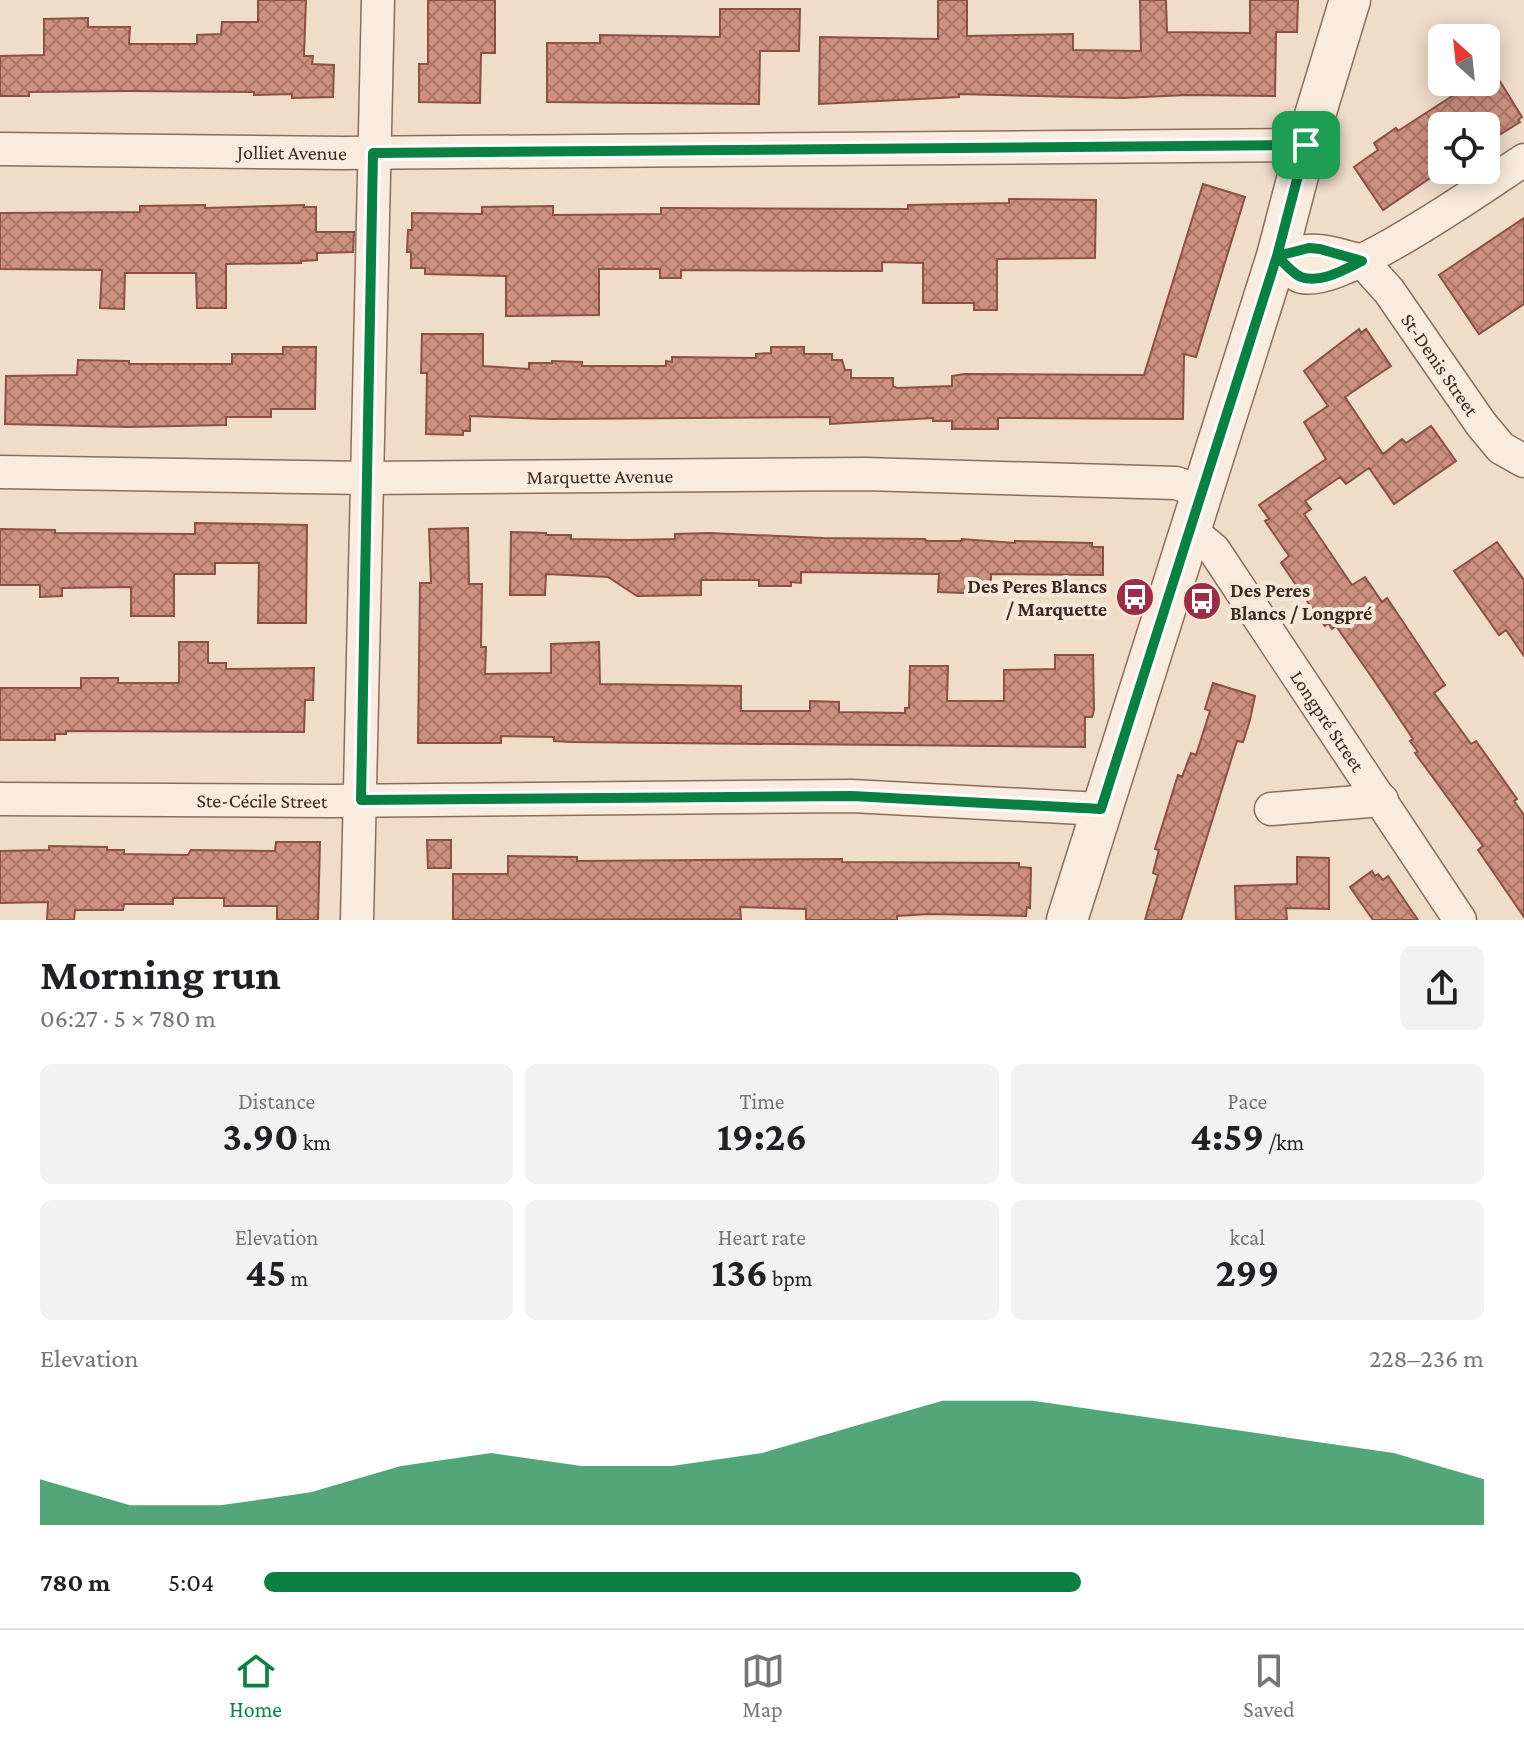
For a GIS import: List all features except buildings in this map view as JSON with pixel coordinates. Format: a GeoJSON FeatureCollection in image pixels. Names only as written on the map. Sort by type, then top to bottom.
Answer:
{"type":"FeatureCollection","features":[{"type":"Feature","properties":{"kind":"street"},"geometry":{"type":"LineString","coordinates":[[357,920],[378,0]]}},
{"type":"Feature","properties":{"kind":"street"},"geometry":{"type":"LineString","coordinates":[[1067,920],[1200,491],[1277,256],[1306,145],[1350,0]]}},
{"type":"Feature","properties":{"kind":"street","name":"Jolliet Avenue"},"geometry":{"type":"LineString","coordinates":[[0,149],[373,153],[1306,145]]}},
{"type":"Feature","properties":{"kind":"street"},"geometry":{"type":"LineString","coordinates":[[1277,256],[1300,277],[1318,278],[1337,273],[1362,261],[1524,160]]}},
{"type":"Feature","properties":{"kind":"street","name":"St-Denis Street"},"geometry":{"type":"LineString","coordinates":[[1362,261],[1389,291],[1481,424],[1501,448],[1524,461]]}},
{"type":"Feature","properties":{"kind":"street","name":"Marquette Avenue"},"geometry":{"type":"LineString","coordinates":[[0,472],[367,478],[865,474],[1176,483],[1200,491]]}},
{"type":"Feature","properties":{"kind":"street","name":"Longpré Street"},"geometry":{"type":"LineString","coordinates":[[1189,529],[1214,550],[1460,920]]}},
{"type":"Feature","properties":{"kind":"street","name":"Ste-Cécile Street"},"geometry":{"type":"LineString","coordinates":[[0,799],[852,796],[1101,809]]}},
{"type":"Feature","properties":{"kind":"street"},"geometry":{"type":"LineString","coordinates":[[1271,809],[1382,800]]}},
{"type":"Feature","properties":{"kind":"place","name":"Des Peres Blancs / Marquette"},"geometry":{"type":"Point","coordinates":[1135,597]}},
{"type":"Feature","properties":{"kind":"place","name":"Des Peres Blancs / Longpré"},"geometry":{"type":"Point","coordinates":[1202,601]}},
{"type":"Feature","properties":{"kind":"route"},"geometry":{"type":"LineString","coordinates":[[1306,145],[373,153],[361,800],[852,796],[1101,809],[1277,256],[1309,248],[1362,261],[1318,278],[1300,277],[1277,256],[1306,145]]}}]}
